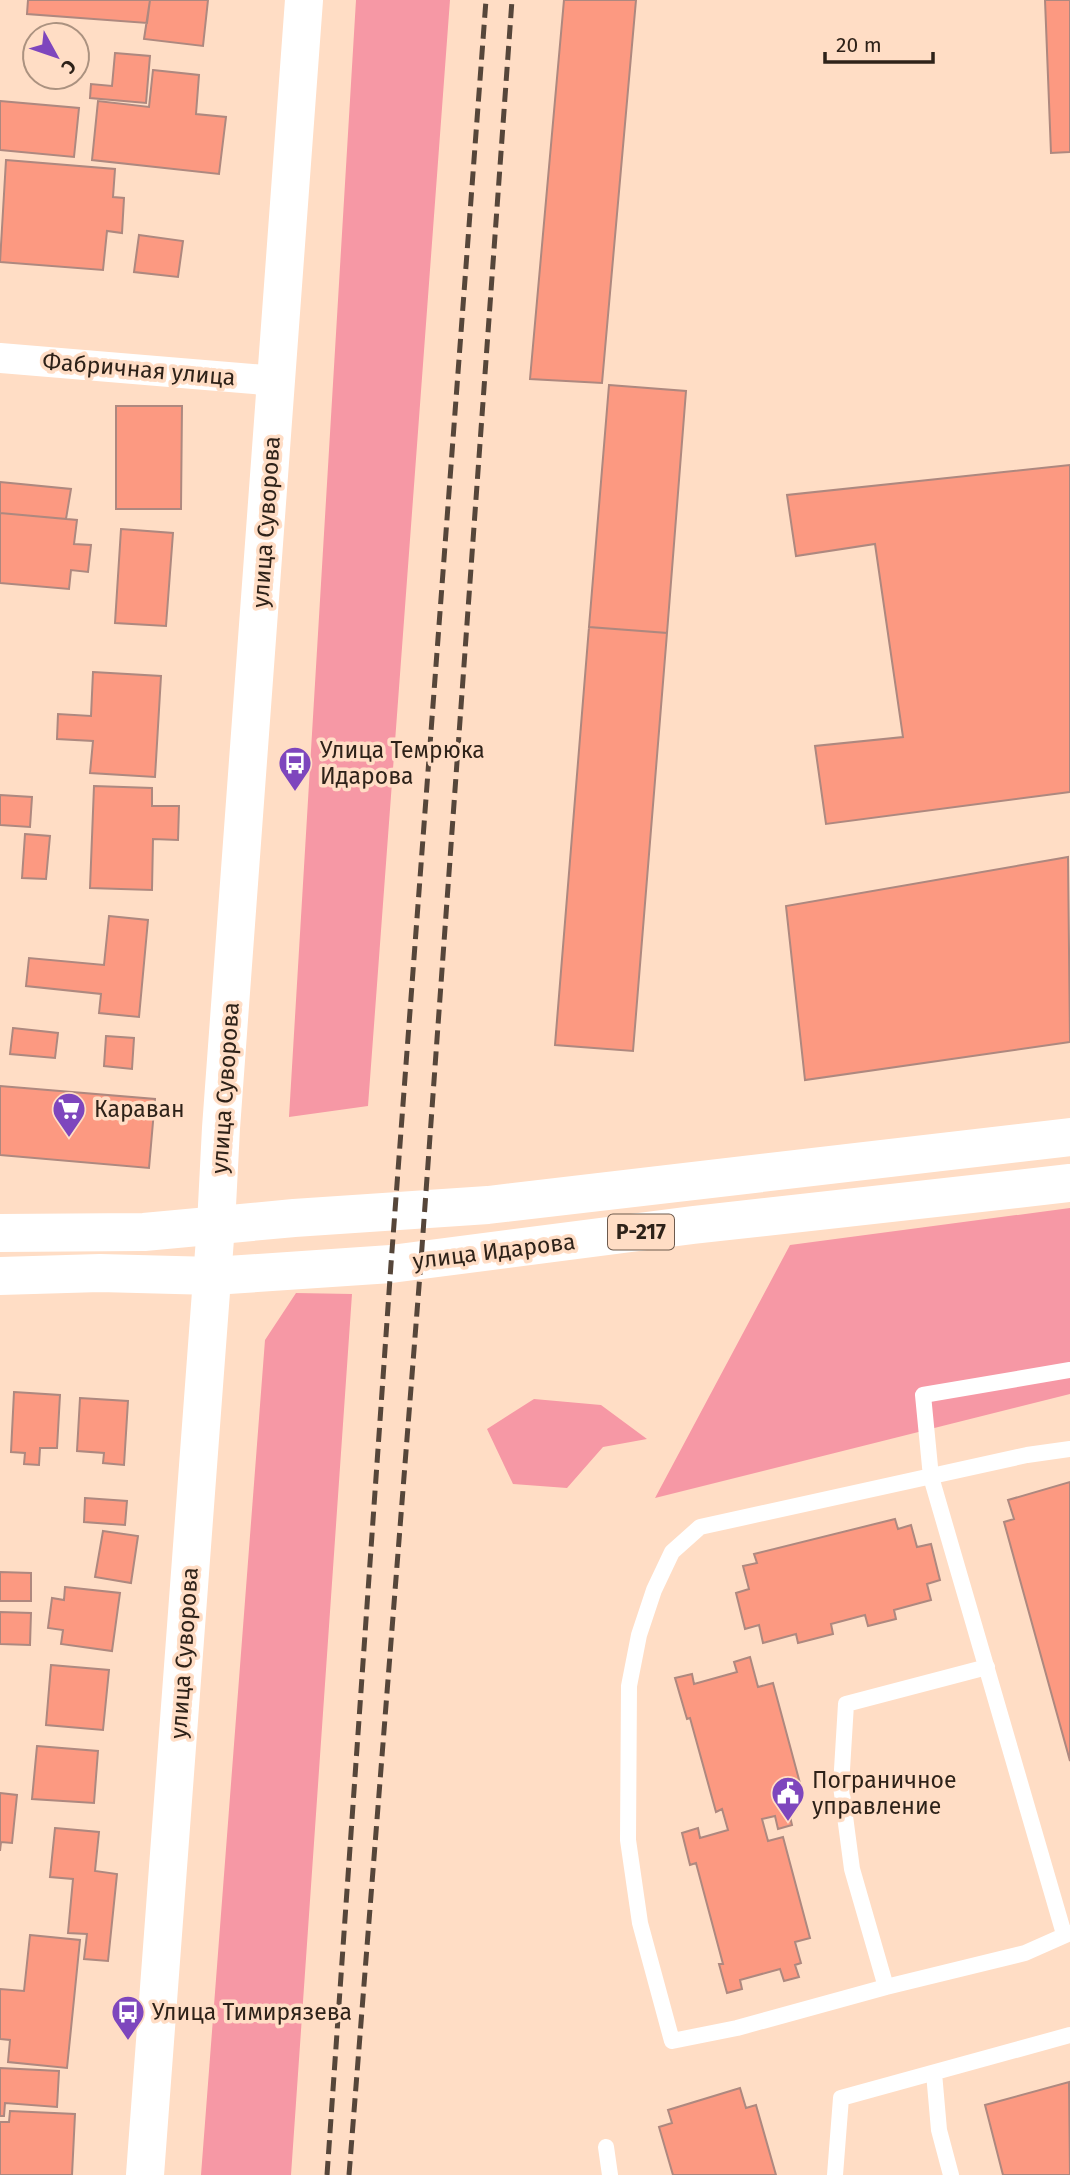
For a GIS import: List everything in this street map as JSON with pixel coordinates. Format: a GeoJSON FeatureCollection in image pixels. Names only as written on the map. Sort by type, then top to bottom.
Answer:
{"type":"FeatureCollection","features":[{"type":"Feature","properties":{"kind":"main road","name":"улица Суворова"},"geometry":{"type":"LineString","coordinates":[[145,2175],[213,1276],[221,1128],[304,0]]}},
{"type":"Feature","properties":{"kind":"main road","name":"улица Идарова"},"geometry":{"type":"LineString","coordinates":[[0,1233],[144,1232],[488,1205],[1070,1137]]}},
{"type":"Feature","properties":{"kind":"main road","name":"улица Идарова"},"geometry":{"type":"LineString","coordinates":[[0,1276],[100,1273],[213,1276],[421,1261],[693,1225],[1070,1183]]}},
{"type":"Feature","properties":{"kind":"street","name":"Фабричная улица"},"geometry":{"type":"LineString","coordinates":[[0,358],[277,381]]}},
{"type":"Feature","properties":{"kind":"lane"},"geometry":{"type":"LineString","coordinates":[[1070,1370],[923,1395],[931,1477],[1067,1934],[1025,1953],[886,1987],[737,2028],[672,2041],[640,1923],[628,1840],[629,1686],[639,1635],[653,1590],[672,1552],[700,1527],[931,1477],[1027,1455],[1070,1449]]}},
{"type":"Feature","properties":{"kind":"lane"},"geometry":{"type":"LineString","coordinates":[[886,1987],[852,1869],[841,1786],[846,1704],[987,1667]]}},
{"type":"Feature","properties":{"kind":"lane"},"geometry":{"type":"LineString","coordinates":[[835,2175],[841,2098],[1070,2035]]}},
{"type":"Feature","properties":{"kind":"lane"},"geometry":{"type":"LineString","coordinates":[[934,2073],[939,2130],[951,2175]]}},
{"type":"Feature","properties":{"kind":"lane"},"geometry":{"type":"LineString","coordinates":[[606,2147],[611,2175]]}},
{"type":"Feature","properties":{"kind":"shaded area"},"geometry":{"type":"Polygon","coordinates":[[[356,0],[450,0],[368,1106],[289,1117],[356,0]]]}},
{"type":"Feature","properties":{"kind":"shaded area"},"geometry":{"type":"Polygon","coordinates":[[[1070,1208],[1070,1394],[655,1498],[790,1245],[1070,1208]]]}},
{"type":"Feature","properties":{"kind":"shaded area"},"geometry":{"type":"Polygon","coordinates":[[[296,1293],[352,1294],[291,2175],[201,2175],[265,1340],[296,1293]]]}},
{"type":"Feature","properties":{"kind":"shaded area"},"geometry":{"type":"Polygon","coordinates":[[[534,1399],[601,1405],[647,1439],[603,1447],[567,1488],[513,1484],[487,1429],[534,1399]]]}},
{"type":"Feature","properties":{"kind":"building"},"geometry":{"type":"Polygon","coordinates":[[[28,0],[150,0],[147,23],[27,14],[28,0]]]}},
{"type":"Feature","properties":{"kind":"building"},"geometry":{"type":"Polygon","coordinates":[[[150,0],[208,0],[203,46],[144,39],[150,0]]]}},
{"type":"Feature","properties":{"kind":"building"},"geometry":{"type":"Polygon","coordinates":[[[564,0],[636,0],[602,383],[530,379],[564,0]]]}},
{"type":"Feature","properties":{"kind":"building"},"geometry":{"type":"Polygon","coordinates":[[[1045,0],[1070,0],[1070,152],[1051,153],[1045,0]]]}},
{"type":"Feature","properties":{"kind":"building"},"geometry":{"type":"Polygon","coordinates":[[[115,53],[150,56],[146,103],[90,98],[91,84],[112,86],[115,53]]]}},
{"type":"Feature","properties":{"kind":"building"},"geometry":{"type":"Polygon","coordinates":[[[153,70],[199,75],[196,114],[226,117],[219,174],[92,160],[98,101],[149,107],[153,70]]]}},
{"type":"Feature","properties":{"kind":"building"},"geometry":{"type":"Polygon","coordinates":[[[0,101],[79,108],[74,157],[0,150],[0,101]]]}},
{"type":"Feature","properties":{"kind":"building"},"geometry":{"type":"Polygon","coordinates":[[[6,160],[115,169],[113,197],[124,198],[122,233],[107,231],[103,270],[0,262],[6,160]]]}},
{"type":"Feature","properties":{"kind":"building"},"geometry":{"type":"Polygon","coordinates":[[[139,235],[183,241],[178,277],[134,272],[139,235]]]}},
{"type":"Feature","properties":{"kind":"building"},"geometry":{"type":"Polygon","coordinates":[[[609,385],[686,391],[667,633],[589,627],[609,385]]]}},
{"type":"Feature","properties":{"kind":"building"},"geometry":{"type":"Polygon","coordinates":[[[116,406],[182,406],[181,509],[116,509],[116,406]]]}},
{"type":"Feature","properties":{"kind":"building"},"geometry":{"type":"Polygon","coordinates":[[[1070,465],[1070,792],[826,824],[815,746],[903,737],[875,544],[796,556],[787,495],[1070,465]]]}},
{"type":"Feature","properties":{"kind":"building"},"geometry":{"type":"Polygon","coordinates":[[[0,482],[71,489],[66,519],[0,513],[0,482]]]}},
{"type":"Feature","properties":{"kind":"building"},"geometry":{"type":"Polygon","coordinates":[[[0,513],[77,520],[74,544],[91,545],[88,572],[71,570],[69,589],[0,583],[0,513]]]}},
{"type":"Feature","properties":{"kind":"building"},"geometry":{"type":"Polygon","coordinates":[[[121,529],[173,533],[166,626],[115,623],[121,529]]]}},
{"type":"Feature","properties":{"kind":"building"},"geometry":{"type":"Polygon","coordinates":[[[589,627],[667,633],[633,1051],[555,1045],[589,627]]]}},
{"type":"Feature","properties":{"kind":"building"},"geometry":{"type":"Polygon","coordinates":[[[93,672],[161,676],[155,777],[90,773],[93,741],[57,739],[58,714],[91,716],[93,672]]]}},
{"type":"Feature","properties":{"kind":"building"},"geometry":{"type":"Polygon","coordinates":[[[94,786],[152,788],[152,806],[179,806],[178,840],[153,839],[152,890],[90,888],[94,786]]]}},
{"type":"Feature","properties":{"kind":"building"},"geometry":{"type":"Polygon","coordinates":[[[0,795],[32,797],[30,827],[0,825],[0,795]]]}},
{"type":"Feature","properties":{"kind":"building"},"geometry":{"type":"Polygon","coordinates":[[[25,834],[50,836],[46,879],[22,878],[25,834]]]}},
{"type":"Feature","properties":{"kind":"building"},"geometry":{"type":"Polygon","coordinates":[[[1068,857],[1070,1042],[805,1080],[786,906],[1068,857]]]}},
{"type":"Feature","properties":{"kind":"building"},"geometry":{"type":"Polygon","coordinates":[[[109,916],[148,920],[139,1017],[99,1013],[101,994],[26,986],[29,958],[104,965],[109,916]]]}},
{"type":"Feature","properties":{"kind":"building"},"geometry":{"type":"Polygon","coordinates":[[[13,1028],[58,1033],[55,1058],[10,1054],[13,1028]]]}},
{"type":"Feature","properties":{"kind":"building"},"geometry":{"type":"Polygon","coordinates":[[[106,1036],[134,1038],[132,1069],[104,1066],[106,1036]]]}},
{"type":"Feature","properties":{"kind":"building"},"geometry":{"type":"Polygon","coordinates":[[[0,1086],[155,1099],[149,1168],[0,1155],[0,1086]]]}},
{"type":"Feature","properties":{"kind":"building"},"geometry":{"type":"Polygon","coordinates":[[[14,1392],[60,1395],[57,1448],[40,1448],[39,1465],[24,1464],[25,1453],[11,1452],[14,1392]]]}},
{"type":"Feature","properties":{"kind":"building"},"geometry":{"type":"Polygon","coordinates":[[[80,1398],[128,1401],[124,1465],[103,1463],[104,1453],[77,1451],[80,1398]]]}},
{"type":"Feature","properties":{"kind":"building"},"geometry":{"type":"Polygon","coordinates":[[[1070,1482],[1070,1761],[1004,1522],[1014,1519],[1008,1500],[1070,1482]]]}},
{"type":"Feature","properties":{"kind":"building"},"geometry":{"type":"Polygon","coordinates":[[[85,1498],[127,1501],[125,1525],[84,1522],[85,1498]]]}},
{"type":"Feature","properties":{"kind":"building"},"geometry":{"type":"Polygon","coordinates":[[[895,1519],[898,1529],[911,1525],[917,1547],[931,1544],[940,1580],[927,1584],[931,1600],[894,1610],[896,1619],[868,1626],[865,1615],[831,1624],[833,1634],[798,1643],[796,1634],[763,1643],[759,1625],[745,1629],[736,1593],[749,1589],[743,1566],[757,1563],[754,1554],[895,1519]]]}},
{"type":"Feature","properties":{"kind":"building"},"geometry":{"type":"Polygon","coordinates":[[[103,1531],[138,1536],[131,1583],[95,1577],[103,1531]]]}},
{"type":"Feature","properties":{"kind":"building"},"geometry":{"type":"Polygon","coordinates":[[[0,1572],[31,1573],[31,1601],[0,1601],[0,1572]]]}},
{"type":"Feature","properties":{"kind":"building"},"geometry":{"type":"Polygon","coordinates":[[[65,1587],[120,1593],[112,1651],[61,1644],[63,1630],[48,1628],[52,1598],[64,1600],[65,1587]]]}},
{"type":"Feature","properties":{"kind":"building"},"geometry":{"type":"Polygon","coordinates":[[[0,1612],[31,1613],[30,1645],[0,1644],[0,1612]]]}},
{"type":"Feature","properties":{"kind":"building"},"geometry":{"type":"Polygon","coordinates":[[[750,1657],[758,1687],[773,1683],[801,1787],[791,1790],[796,1810],[789,1812],[792,1825],[778,1829],[775,1816],[762,1819],[768,1841],[783,1837],[810,1938],[795,1942],[801,1963],[795,1965],[799,1977],[784,1981],[780,1969],[740,1980],[742,1989],[727,1993],[719,1964],[723,1964],[696,1863],[690,1865],[682,1833],[698,1828],[700,1838],[728,1830],[722,1809],[716,1812],[690,1718],[687,1719],[675,1678],[692,1674],[694,1684],[737,1672],[734,1662],[750,1657]]]}},
{"type":"Feature","properties":{"kind":"building"},"geometry":{"type":"Polygon","coordinates":[[[51,1665],[109,1670],[103,1730],[46,1725],[51,1665]]]}},
{"type":"Feature","properties":{"kind":"building"},"geometry":{"type":"Polygon","coordinates":[[[37,1746],[98,1751],[94,1803],[32,1799],[37,1746]]]}},
{"type":"Feature","properties":{"kind":"building"},"geometry":{"type":"Polygon","coordinates":[[[0,1793],[17,1795],[12,1843],[1,1842],[0,1851],[0,1793]]]}},
{"type":"Feature","properties":{"kind":"building"},"geometry":{"type":"Polygon","coordinates":[[[55,1828],[99,1832],[95,1871],[117,1874],[108,1961],[84,1959],[87,1934],[68,1933],[73,1879],[50,1877],[55,1828]]]}},
{"type":"Feature","properties":{"kind":"building"},"geometry":{"type":"Polygon","coordinates":[[[30,1935],[80,1940],[67,2068],[8,2062],[10,2040],[0,2039],[0,1989],[24,1991],[30,1935]]]}},
{"type":"Feature","properties":{"kind":"building"},"geometry":{"type":"Polygon","coordinates":[[[0,2068],[59,2071],[57,2107],[5,2103],[4,2116],[0,2116],[0,2068]]]}},
{"type":"Feature","properties":{"kind":"building"},"geometry":{"type":"Polygon","coordinates":[[[1069,2082],[1070,2175],[1003,2175],[985,2105],[1069,2082]]]}},
{"type":"Feature","properties":{"kind":"building"},"geometry":{"type":"Polygon","coordinates":[[[740,2088],[746,2108],[756,2105],[776,2175],[673,2175],[659,2127],[672,2123],[668,2110],[740,2088]]]}},
{"type":"Feature","properties":{"kind":"building"},"geometry":{"type":"Polygon","coordinates":[[[10,2111],[75,2114],[72,2175],[0,2175],[0,2122],[9,2122],[10,2111]]]}},
{"type":"Feature","properties":{"kind":"railway"},"geometry":{"type":"LineString","coordinates":[[327,2175],[391,1264],[486,0]]}},
{"type":"Feature","properties":{"kind":"railway"},"geometry":{"type":"LineString","coordinates":[[349,2175],[421,1261],[512,0]]}},
{"type":"Feature","properties":{"kind":"place","name":"Улица Темрюка Идарова"},"geometry":{"type":"Point","coordinates":[295,793]}},
{"type":"Feature","properties":{"kind":"place","name":"Караван"},"geometry":{"type":"Point","coordinates":[69,1139]}},
{"type":"Feature","properties":{"kind":"place","name":"Пограничное управление"},"geometry":{"type":"Point","coordinates":[788,1823]}},
{"type":"Feature","properties":{"kind":"place","name":"Улица Тимирязева"},"geometry":{"type":"Point","coordinates":[128,2042]}}]}
